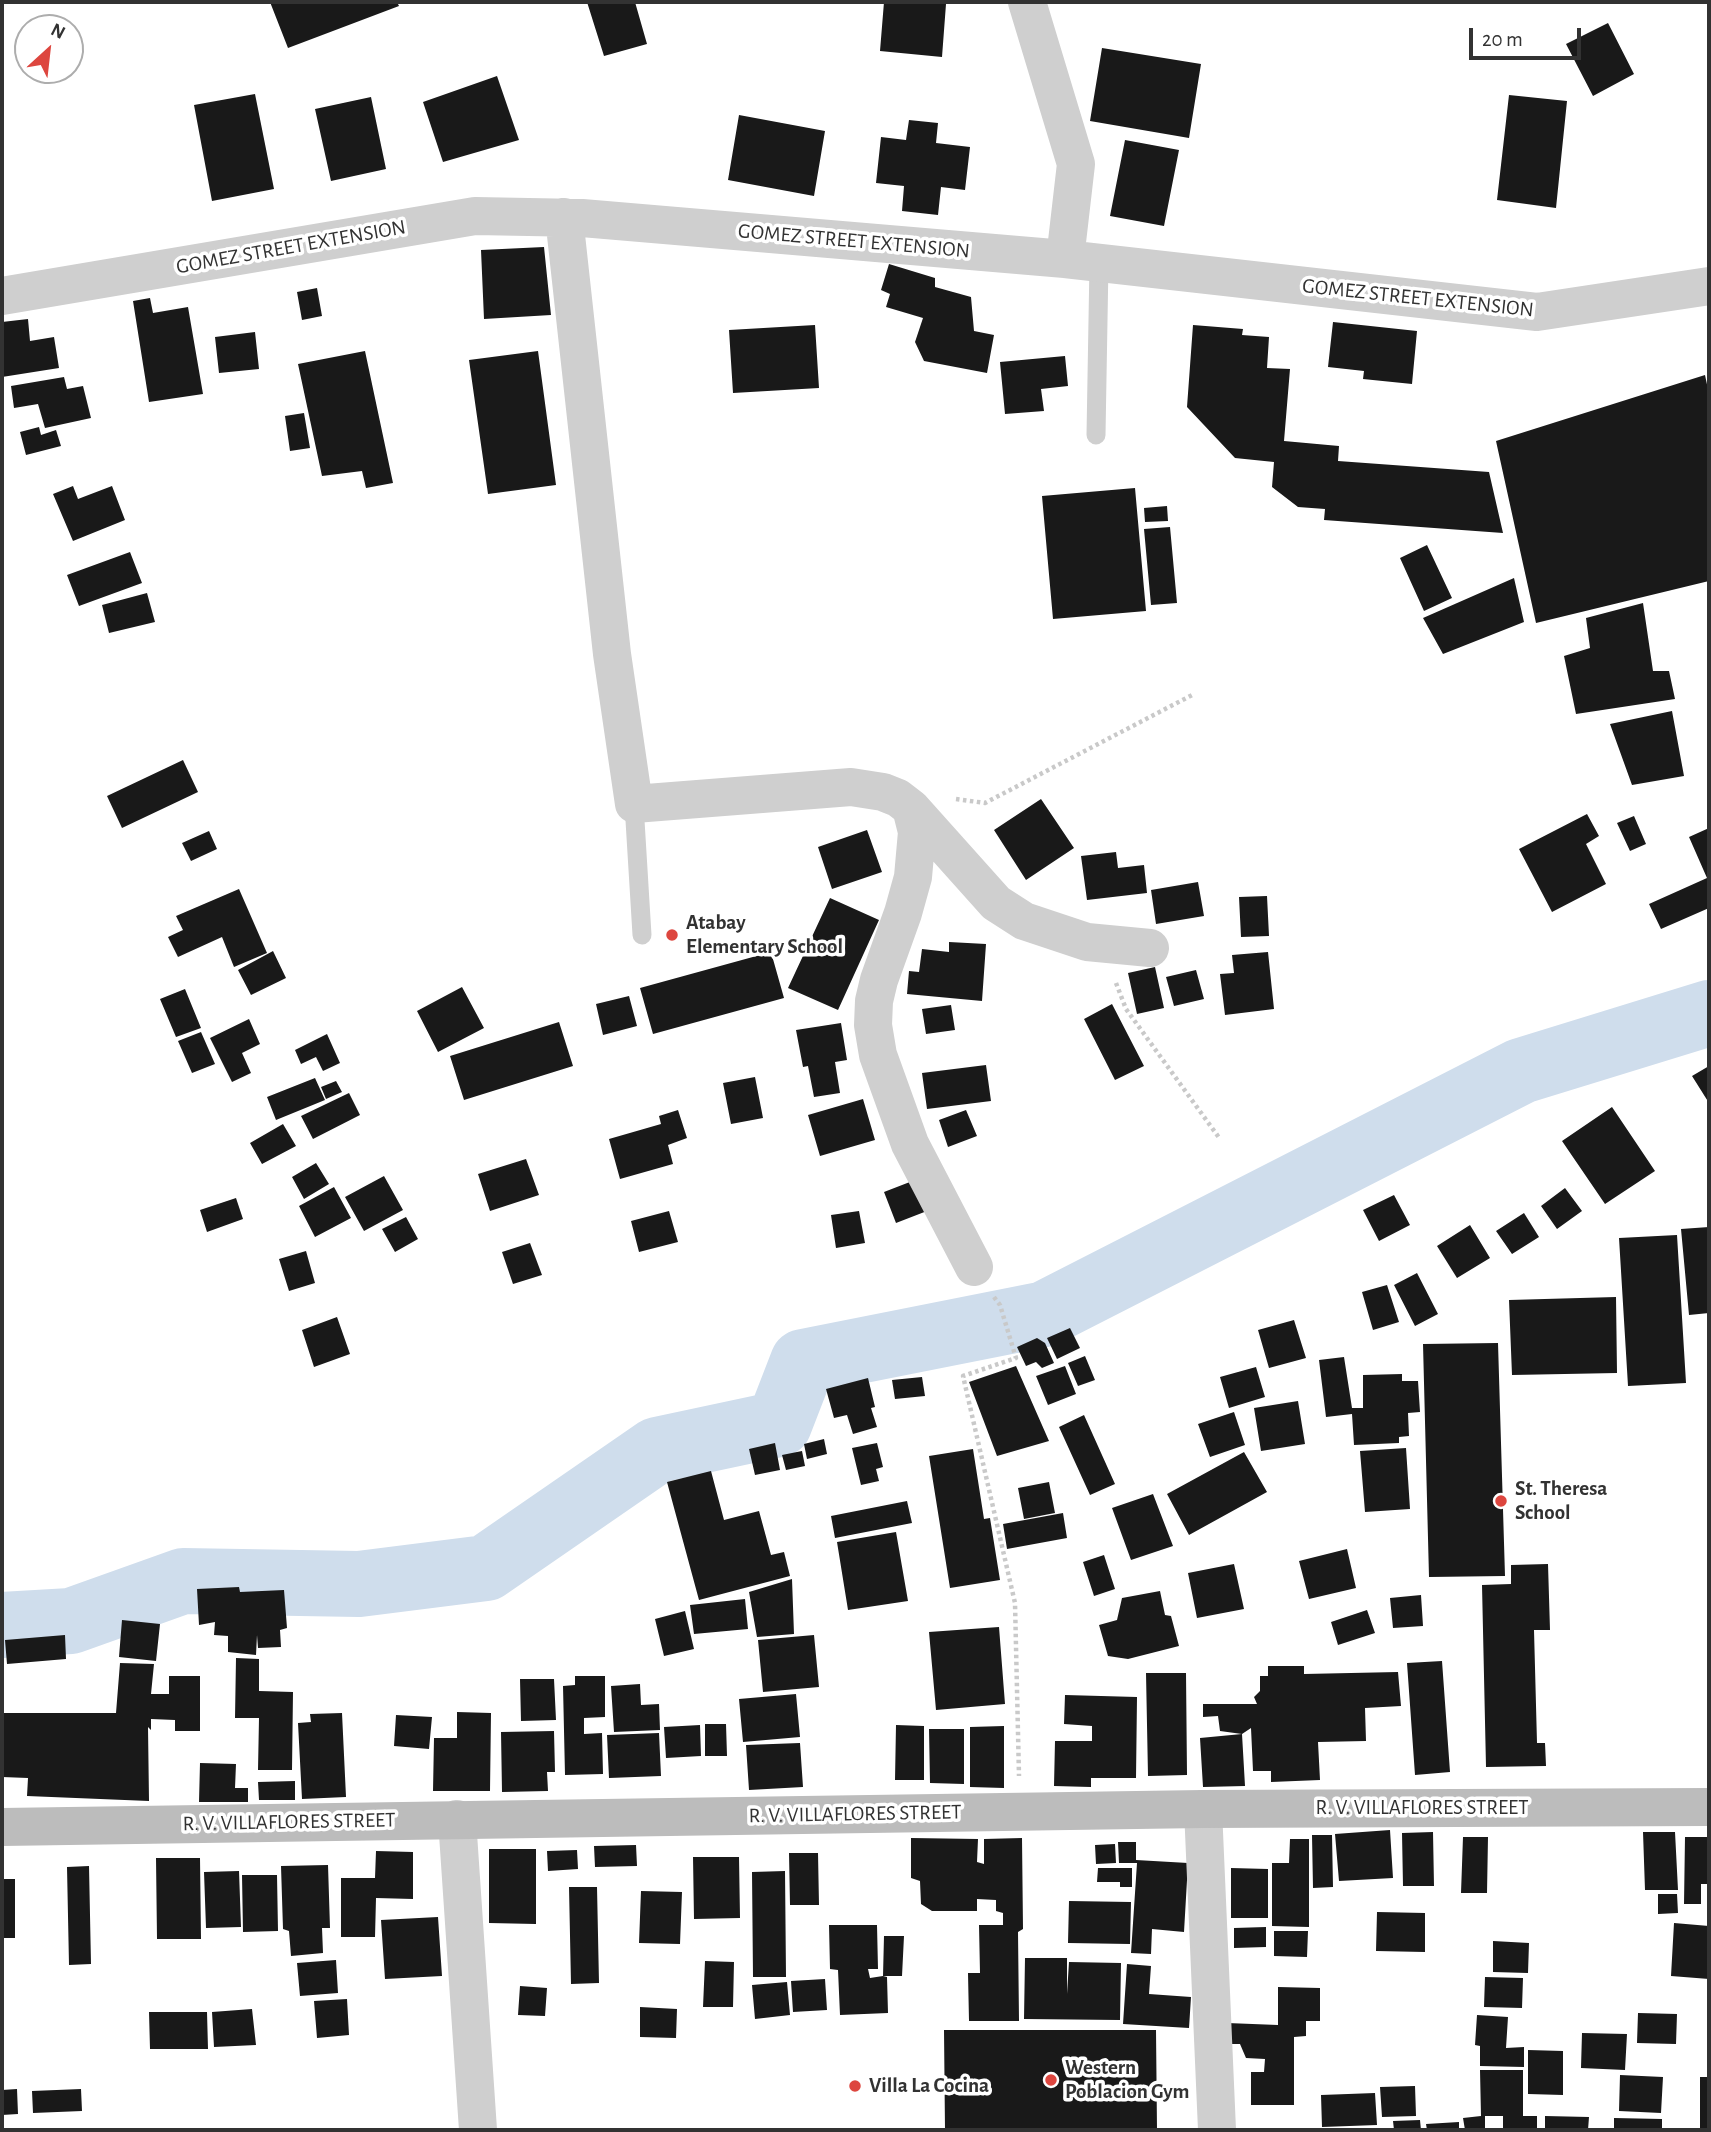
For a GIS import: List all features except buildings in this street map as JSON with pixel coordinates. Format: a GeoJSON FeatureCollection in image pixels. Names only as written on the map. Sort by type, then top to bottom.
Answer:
{"type":"FeatureCollection","features":[{"type":"Feature","properties":{"kind":"main road","name":"R. V. VILLAFLORES STREET"},"geometry":{"type":"LineString","coordinates":[[2,1827],[1203,1809],[1709,1807]]}},
{"type":"Feature","properties":{"kind":"street"},"geometry":{"type":"LineString","coordinates":[[1027,2],[1076,164],[1082,261]]}},
{"type":"Feature","properties":{"kind":"street","name":"GOMEZ STREET EXTENSION"},"geometry":{"type":"LineString","coordinates":[[2,296],[475,216],[564,217],[1082,261],[1537,312],[1709,286]]}},
{"type":"Feature","properties":{"kind":"street"},"geometry":{"type":"LineString","coordinates":[[564,217],[612,654],[634,803],[851,788],[883,792],[898,798],[911,808],[996,903],[1033,924],[1087,942],[1150,948]]}},
{"type":"Feature","properties":{"kind":"street"},"geometry":{"type":"LineString","coordinates":[[911,808],[916,832],[913,877],[879,980],[874,1001],[873,1025],[878,1055],[911,1144],[974,1267]]}},
{"type":"Feature","properties":{"kind":"street"},"geometry":{"type":"LineString","coordinates":[[1203,1809],[1217,2130]]}},
{"type":"Feature","properties":{"kind":"street"},"geometry":{"type":"LineString","coordinates":[[457,1819],[478,2130]]}},
{"type":"Feature","properties":{"kind":"lane"},"geometry":{"type":"LineString","coordinates":[[1082,261],[1096,435]]}},
{"type":"Feature","properties":{"kind":"lane"},"geometry":{"type":"LineString","coordinates":[[634,803],[642,935]]}},
{"type":"Feature","properties":{"kind":"path"},"geometry":{"type":"LineString","coordinates":[[911,808],[937,796],[985,803],[1194,694]]}},
{"type":"Feature","properties":{"kind":"path"},"geometry":{"type":"LineString","coordinates":[[1102,943],[1126,1009],[1220,1139]]}},
{"type":"Feature","properties":{"kind":"path"},"geometry":{"type":"LineString","coordinates":[[1000,1305],[1016,1358],[963,1376],[1015,1603],[1019,1812]]}},
{"type":"Feature","properties":{"kind":"waterway"},"geometry":{"type":"LineString","coordinates":[[2,1625],[71,1621],[183,1581],[359,1584],[486,1568],[657,1450],[779,1424],[803,1362],[1045,1314],[1521,1071],[1709,1013]]}},
{"type":"Feature","properties":{"kind":"place","name":"Atabay Elementary School"},"geometry":{"type":"Point","coordinates":[672,935]}},
{"type":"Feature","properties":{"kind":"place","name":"St. Theresa School"},"geometry":{"type":"Point","coordinates":[1501,1501]}},
{"type":"Feature","properties":{"kind":"place","name":"Western Poblacion Gym"},"geometry":{"type":"Point","coordinates":[1051,2080]}},
{"type":"Feature","properties":{"kind":"place","name":"Villa La Cocina"},"geometry":{"type":"Point","coordinates":[855,2086]}}]}
